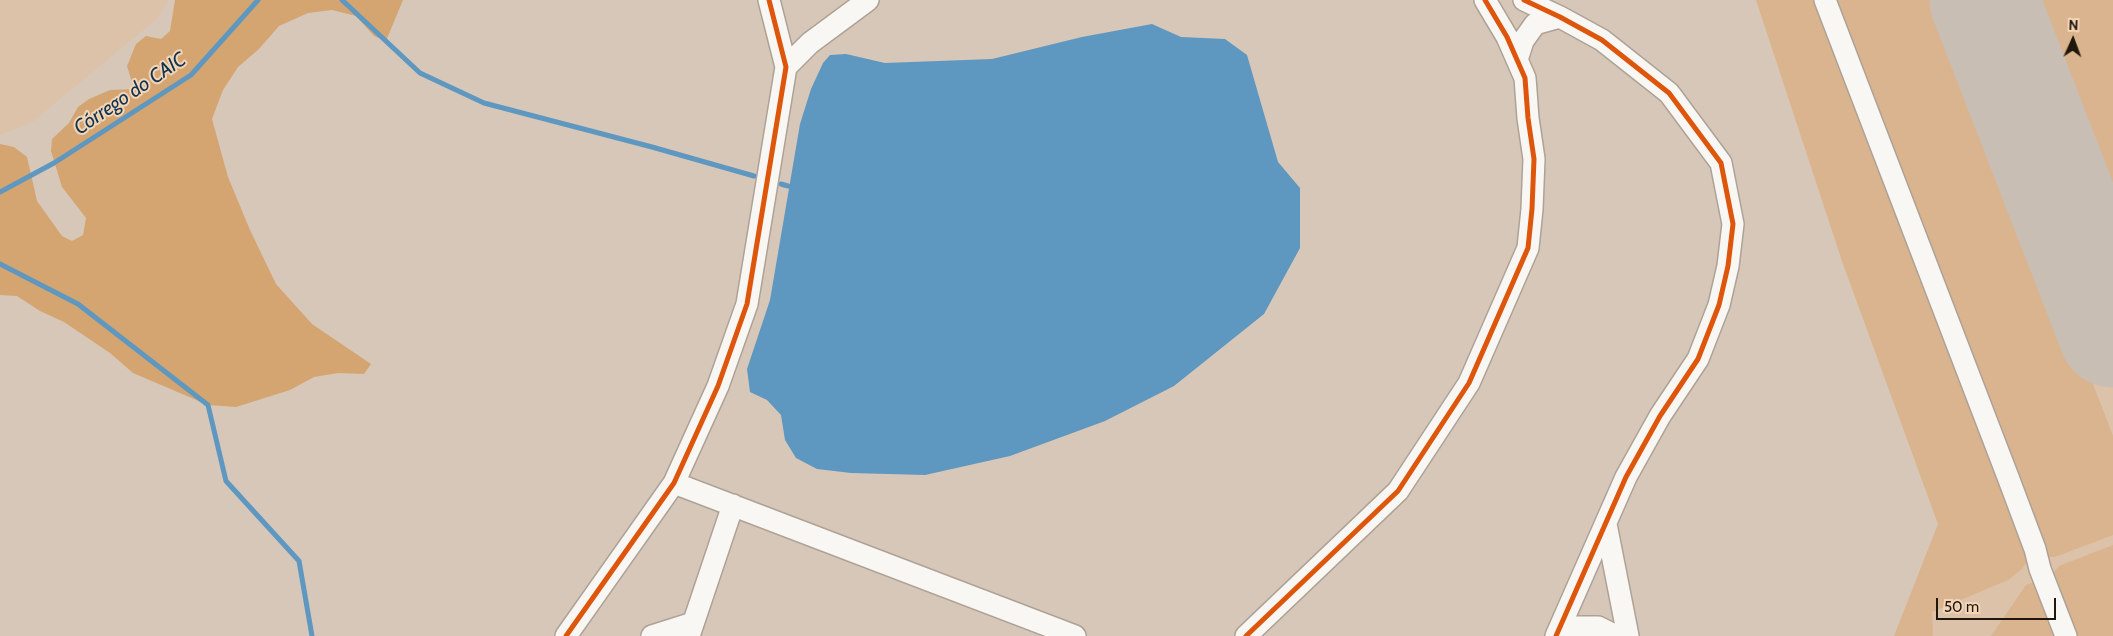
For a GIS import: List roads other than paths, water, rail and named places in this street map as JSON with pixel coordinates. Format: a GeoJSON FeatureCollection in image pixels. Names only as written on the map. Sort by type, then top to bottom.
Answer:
{"type":"FeatureCollection","features":[{"type":"Feature","properties":{"kind":"street"},"geometry":{"type":"LineString","coordinates":[[566,636],[674,483],[718,386],[747,304],[786,67],[769,0]]}},
{"type":"Feature","properties":{"kind":"street"},"geometry":{"type":"LineString","coordinates":[[786,67],[810,43],[868,0]]}},
{"type":"Feature","properties":{"kind":"street"},"geometry":{"type":"LineString","coordinates":[[1246,636],[1398,491],[1469,383],[1528,248],[1534,159],[1525,78],[1507,37],[1485,0]]}},
{"type":"Feature","properties":{"kind":"street"},"geometry":{"type":"LineString","coordinates":[[1524,0],[1560,16],[1602,40],[1669,93],[1720,163],[1733,224],[1728,266],[1720,305],[1698,359],[1650,433],[1626,477],[1556,636]]}},
{"type":"Feature","properties":{"kind":"street"},"geometry":{"type":"LineString","coordinates":[[1825,0],[2008,477],[2066,636]]}},
{"type":"Feature","properties":{"kind":"street"},"geometry":{"type":"LineString","coordinates":[[1517,60],[1522,41],[1535,24],[1560,16]]}},
{"type":"Feature","properties":{"kind":"street"},"geometry":{"type":"LineString","coordinates":[[674,483],[1044,630],[1075,636]]}},
{"type":"Feature","properties":{"kind":"street"},"geometry":{"type":"LineString","coordinates":[[652,636],[691,630],[733,505]]}},
{"type":"Feature","properties":{"kind":"street"},"geometry":{"type":"LineString","coordinates":[[1606,524],[1628,636]]}},
{"type":"Feature","properties":{"kind":"street"},"geometry":{"type":"LineString","coordinates":[[1568,636],[1577,628],[1598,627],[1616,636]]}},
{"type":"Feature","properties":{"kind":"water"},"geometry":{"type":"Polygon","coordinates":[[[1152,24],[1181,37],[1225,39],[1247,55],[1278,162],[1300,188],[1300,248],[1264,314],[1174,386],[1105,421],[1010,456],[925,475],[851,473],[817,469],[796,458],[785,440],[781,415],[767,400],[750,392],[747,369],[770,300],[800,124],[811,89],[823,63],[830,55],[846,54],[885,63],[992,59],[1082,37],[1152,24]]]}},
{"type":"Feature","properties":{"kind":"waterway","name":"Córrego do CAIC"},"geometry":{"type":"LineString","coordinates":[[0,192],[54,163],[191,75],[258,0]]}},
{"type":"Feature","properties":{"kind":"waterway"},"geometry":{"type":"LineString","coordinates":[[342,0],[420,73],[484,103],[754,176]]}},
{"type":"Feature","properties":{"kind":"waterway"},"geometry":{"type":"LineString","coordinates":[[781,184],[788,186]]}},
{"type":"Feature","properties":{"kind":"waterway"},"geometry":{"type":"LineString","coordinates":[[0,264],[78,304],[208,405],[226,481],[299,561],[312,636]]}}]}
